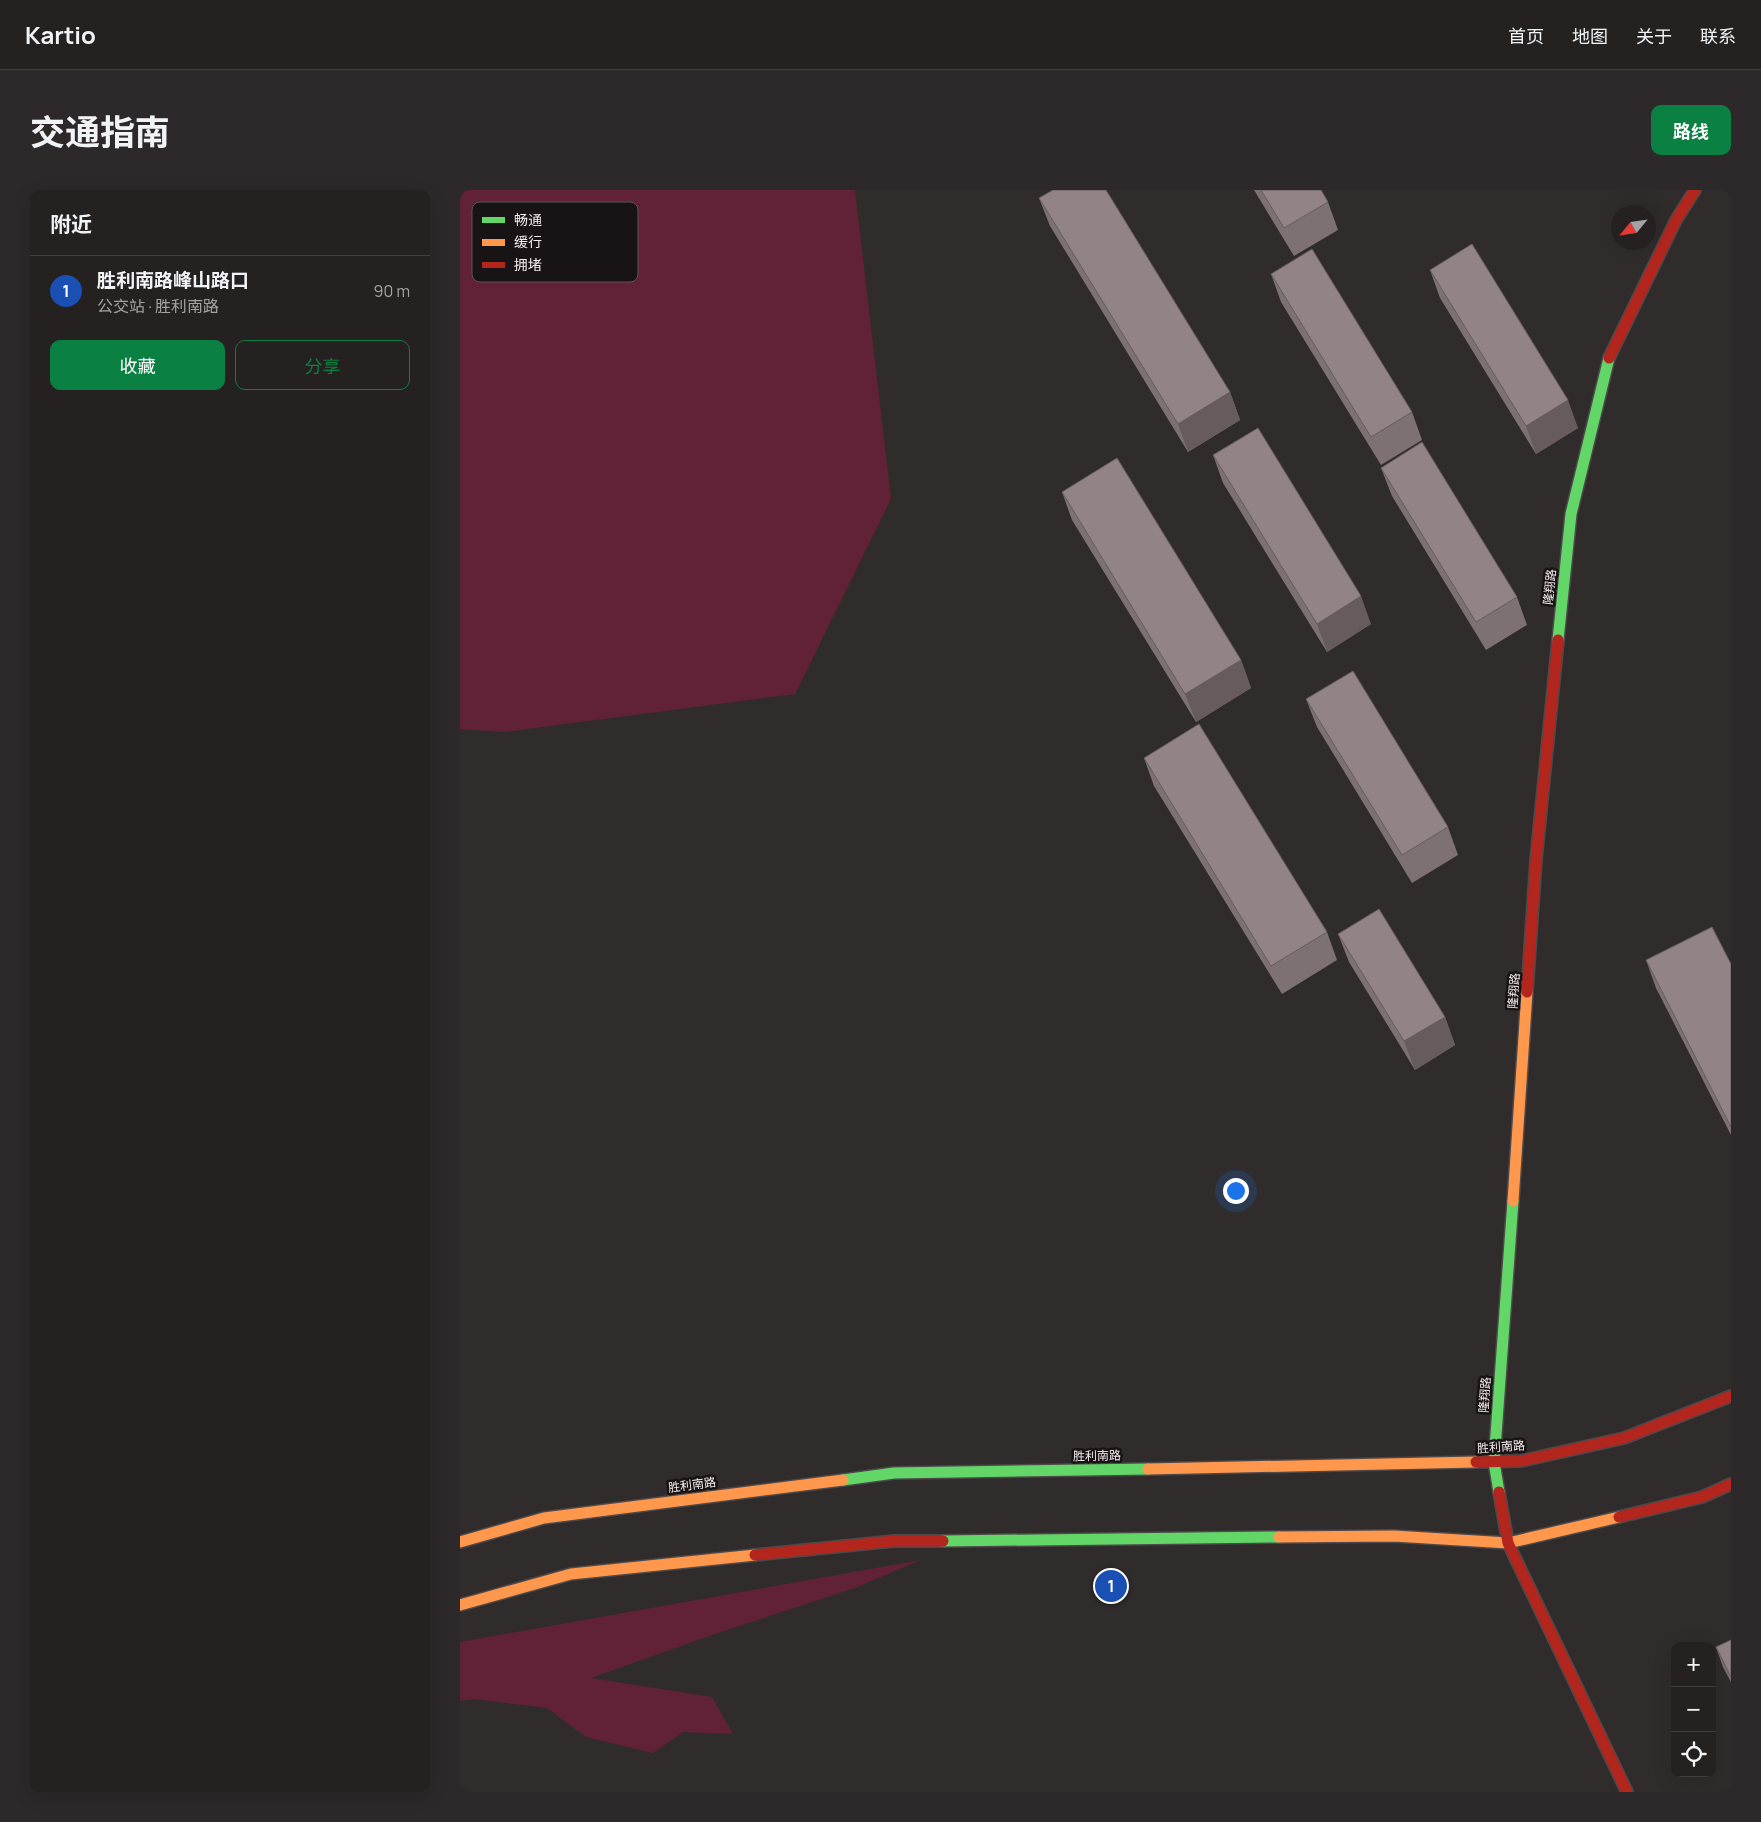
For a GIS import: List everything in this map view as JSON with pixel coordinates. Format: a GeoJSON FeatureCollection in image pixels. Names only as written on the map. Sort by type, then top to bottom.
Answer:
{"type":"FeatureCollection","features":[{"type":"Feature","properties":{"kind":"main road","name":"隆翔路"},"geometry":{"type":"LineString","coordinates":[[1627,1792],[1508,1543],[1494,1462],[1536,860],[1571,514],[1610,355],[1676,220],[1695,190]]}},
{"type":"Feature","properties":{"kind":"main road","name":"胜利南路"},"geometry":{"type":"LineString","coordinates":[[460,1542],[544,1518],[894,1473],[1522,1461],[1624,1438],[1731,1396]]}},
{"type":"Feature","properties":{"kind":"main road"},"geometry":{"type":"LineString","coordinates":[[460,1605],[571,1574],[894,1541],[1394,1536],[1508,1543],[1702,1497],[1731,1484]]}},
{"type":"Feature","properties":{"kind":"shaded area"},"geometry":{"type":"Polygon","coordinates":[[[460,190],[855,190],[891,499],[795,694],[505,732],[460,729],[460,190]]]}},
{"type":"Feature","properties":{"kind":"shaded area"},"geometry":{"type":"Polygon","coordinates":[[[921,1560],[855,1588],[721,1632],[591,1678],[712,1697],[733,1734],[683,1732],[653,1753],[586,1737],[547,1708],[474,1699],[460,1701],[460,1642],[921,1560]]]}},
{"type":"Feature","properties":{"kind":"building"},"geometry":{"type":"Polygon","coordinates":[[[1053,190],[1106,190],[1230,392],[1178,424],[1039,198],[1053,190]]]}},
{"type":"Feature","properties":{"kind":"building"},"geometry":{"type":"Polygon","coordinates":[[[1261,190],[1321,190],[1328,202],[1284,228],[1261,190]]]}},
{"type":"Feature","properties":{"kind":"building"},"geometry":{"type":"Polygon","coordinates":[[[1472,244],[1568,400],[1526,426],[1430,270],[1472,244]]]}},
{"type":"Feature","properties":{"kind":"building"},"geometry":{"type":"Polygon","coordinates":[[[1312,249],[1412,412],[1371,437],[1271,274],[1312,249]]]}},
{"type":"Feature","properties":{"kind":"building"},"geometry":{"type":"Polygon","coordinates":[[[1258,428],[1361,596],[1317,624],[1213,455],[1258,428]]]}},
{"type":"Feature","properties":{"kind":"building"},"geometry":{"type":"Polygon","coordinates":[[[1422,442],[1517,597],[1476,622],[1381,468],[1422,442]]]}},
{"type":"Feature","properties":{"kind":"building"},"geometry":{"type":"Polygon","coordinates":[[[1117,458],[1241,660],[1185,694],[1062,492],[1117,458]]]}},
{"type":"Feature","properties":{"kind":"building"},"geometry":{"type":"Polygon","coordinates":[[[1353,671],[1448,827],[1402,855],[1306,699],[1353,671]]]}},
{"type":"Feature","properties":{"kind":"building"},"geometry":{"type":"Polygon","coordinates":[[[1199,724],[1327,932],[1271,966],[1144,758],[1199,724]]]}},
{"type":"Feature","properties":{"kind":"building"},"geometry":{"type":"Polygon","coordinates":[[[1379,909],[1445,1017],[1404,1041],[1338,934],[1379,909]]]}},
{"type":"Feature","properties":{"kind":"building"},"geometry":{"type":"Polygon","coordinates":[[[1712,927],[1731,964],[1731,1127],[1646,960],[1712,927]]]}},
{"type":"Feature","properties":{"kind":"building"},"geometry":{"type":"Polygon","coordinates":[[[1731,1640],[1731,1677],[1716,1647],[1731,1640]]]}},
{"type":"Feature","properties":{"kind":"traffic: fast"},"geometry":{"type":"LineString","coordinates":[[1558,640],[1571,514],[1609,358]]}},
{"type":"Feature","properties":{"kind":"traffic: fast"},"geometry":{"type":"LineString","coordinates":[[1499,1492],[1494,1462],[1513,1201]]}},
{"type":"Feature","properties":{"kind":"traffic: fast"},"geometry":{"type":"LineString","coordinates":[[843,1480],[894,1473],[1148,1469]]}},
{"type":"Feature","properties":{"kind":"traffic: fast"},"geometry":{"type":"LineString","coordinates":[[943,1541],[1279,1537]]}},
{"type":"Feature","properties":{"kind":"traffic: slow"},"geometry":{"type":"LineString","coordinates":[[1513,1201],[1527,992]]}},
{"type":"Feature","properties":{"kind":"traffic: slow"},"geometry":{"type":"LineString","coordinates":[[1148,1469],[1476,1462]]}},
{"type":"Feature","properties":{"kind":"traffic: slow"},"geometry":{"type":"LineString","coordinates":[[460,1542],[544,1518],[843,1480]]}},
{"type":"Feature","properties":{"kind":"traffic: slow"},"geometry":{"type":"LineString","coordinates":[[1279,1537],[1394,1536],[1508,1543],[1619,1517]]}},
{"type":"Feature","properties":{"kind":"traffic: slow"},"geometry":{"type":"LineString","coordinates":[[460,1605],[571,1574],[755,1555]]}},
{"type":"Feature","properties":{"kind":"traffic: jam"},"geometry":{"type":"LineString","coordinates":[[1609,358],[1676,220],[1695,190]]}},
{"type":"Feature","properties":{"kind":"traffic: jam"},"geometry":{"type":"LineString","coordinates":[[1527,992],[1536,860],[1558,640]]}},
{"type":"Feature","properties":{"kind":"traffic: jam"},"geometry":{"type":"LineString","coordinates":[[1476,1462],[1521,1461],[1624,1438],[1731,1396]]}},
{"type":"Feature","properties":{"kind":"traffic: jam"},"geometry":{"type":"LineString","coordinates":[[1619,1517],[1702,1497],[1731,1484]]}},
{"type":"Feature","properties":{"kind":"traffic: jam"},"geometry":{"type":"LineString","coordinates":[[1499,1492],[1508,1543],[1627,1792]]}},
{"type":"Feature","properties":{"kind":"traffic: jam"},"geometry":{"type":"LineString","coordinates":[[755,1555],[894,1541],[943,1541]]}},
{"type":"Feature","properties":{"kind":"place","name":"胜利南路峰山路口"},"geometry":{"type":"Point","coordinates":[1111,1586]}}]}
